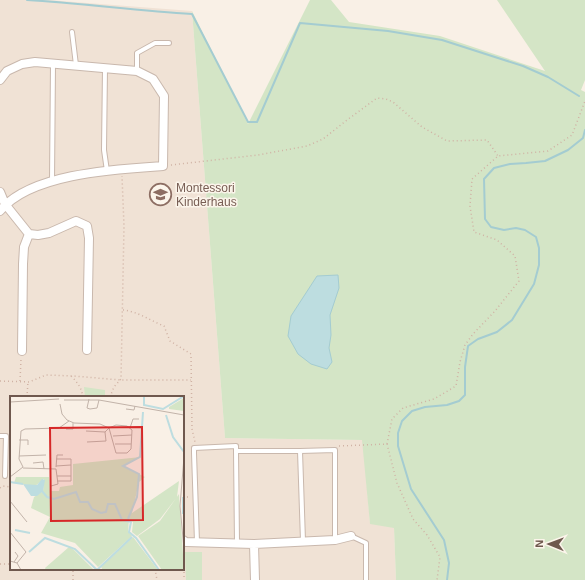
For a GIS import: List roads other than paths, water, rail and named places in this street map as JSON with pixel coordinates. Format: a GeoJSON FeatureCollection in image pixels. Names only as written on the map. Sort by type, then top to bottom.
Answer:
{"type":"FeatureCollection","features":[{"type":"Feature","properties":{"kind":"street"},"geometry":{"type":"LineString","coordinates":[[1,76],[22,64],[35,62],[137,71],[153,79],[164,96],[163,166],[120,169],[52,181],[28,189],[3,207]]}},
{"type":"Feature","properties":{"kind":"street"},"geometry":{"type":"LineString","coordinates":[[0,192],[3,207],[29,234],[38,235],[49,233],[76,221],[87,226],[87,350]]}},
{"type":"Feature","properties":{"kind":"street"},"geometry":{"type":"LineString","coordinates":[[22,350],[24,247],[29,234]]}},
{"type":"Feature","properties":{"kind":"street"},"geometry":{"type":"LineString","coordinates":[[184,540],[254,544],[336,540],[351,536]]}},
{"type":"Feature","properties":{"kind":"street"},"geometry":{"type":"LineString","coordinates":[[254,544],[255,580]]}},
{"type":"Feature","properties":{"kind":"lane"},"geometry":{"type":"LineString","coordinates":[[72,32],[76,66]]}},
{"type":"Feature","properties":{"kind":"lane"},"geometry":{"type":"LineString","coordinates":[[137,71],[137,53],[155,43],[169,43]]}},
{"type":"Feature","properties":{"kind":"lane"},"geometry":{"type":"LineString","coordinates":[[52,181],[53,64]]}},
{"type":"Feature","properties":{"kind":"lane"},"geometry":{"type":"LineString","coordinates":[[105,68],[104,150],[107,171]]}},
{"type":"Feature","properties":{"kind":"lane"},"geometry":{"type":"LineString","coordinates":[[0,436],[6,436],[5,476]]}},
{"type":"Feature","properties":{"kind":"lane"},"geometry":{"type":"LineString","coordinates":[[196,542],[194,448],[236,446],[237,544]]}},
{"type":"Feature","properties":{"kind":"lane"},"geometry":{"type":"LineString","coordinates":[[300,450],[303,541]]}},
{"type":"Feature","properties":{"kind":"lane"},"geometry":{"type":"LineString","coordinates":[[236,451],[335,450],[336,540]]}},
{"type":"Feature","properties":{"kind":"lane"},"geometry":{"type":"LineString","coordinates":[[351,536],[366,543],[366,580]]}},
{"type":"Feature","properties":{"kind":"water"},"geometry":{"type":"Polygon","coordinates":[[[338,275],[339,288],[330,315],[331,335],[329,348],[332,362],[327,369],[311,364],[298,354],[288,336],[291,316],[317,276],[338,275]]]}},
{"type":"Feature","properties":{"kind":"waterway"},"geometry":{"type":"LineString","coordinates":[[27,0],[192,14],[248,122],[257,122],[300,23],[388,31],[442,40],[523,66],[548,77],[579,96]]}},
{"type":"Feature","properties":{"kind":"waterway"},"geometry":{"type":"LineString","coordinates":[[447,580],[449,563],[444,540],[411,489],[398,446],[398,433],[402,421],[412,411],[425,407],[447,405],[459,401],[465,395],[465,367],[468,346],[478,339],[497,332],[512,320],[534,284],[539,265],[539,248],[536,237],[525,230],[516,228],[504,230],[491,227],[485,219],[484,179],[494,168],[510,164],[545,161],[568,150],[583,138],[585,130]]}},
{"type":"Feature","properties":{"kind":"place","name":"Montessori Kinderhaus"},"geometry":{"type":"Point","coordinates":[161,195]}}]}
